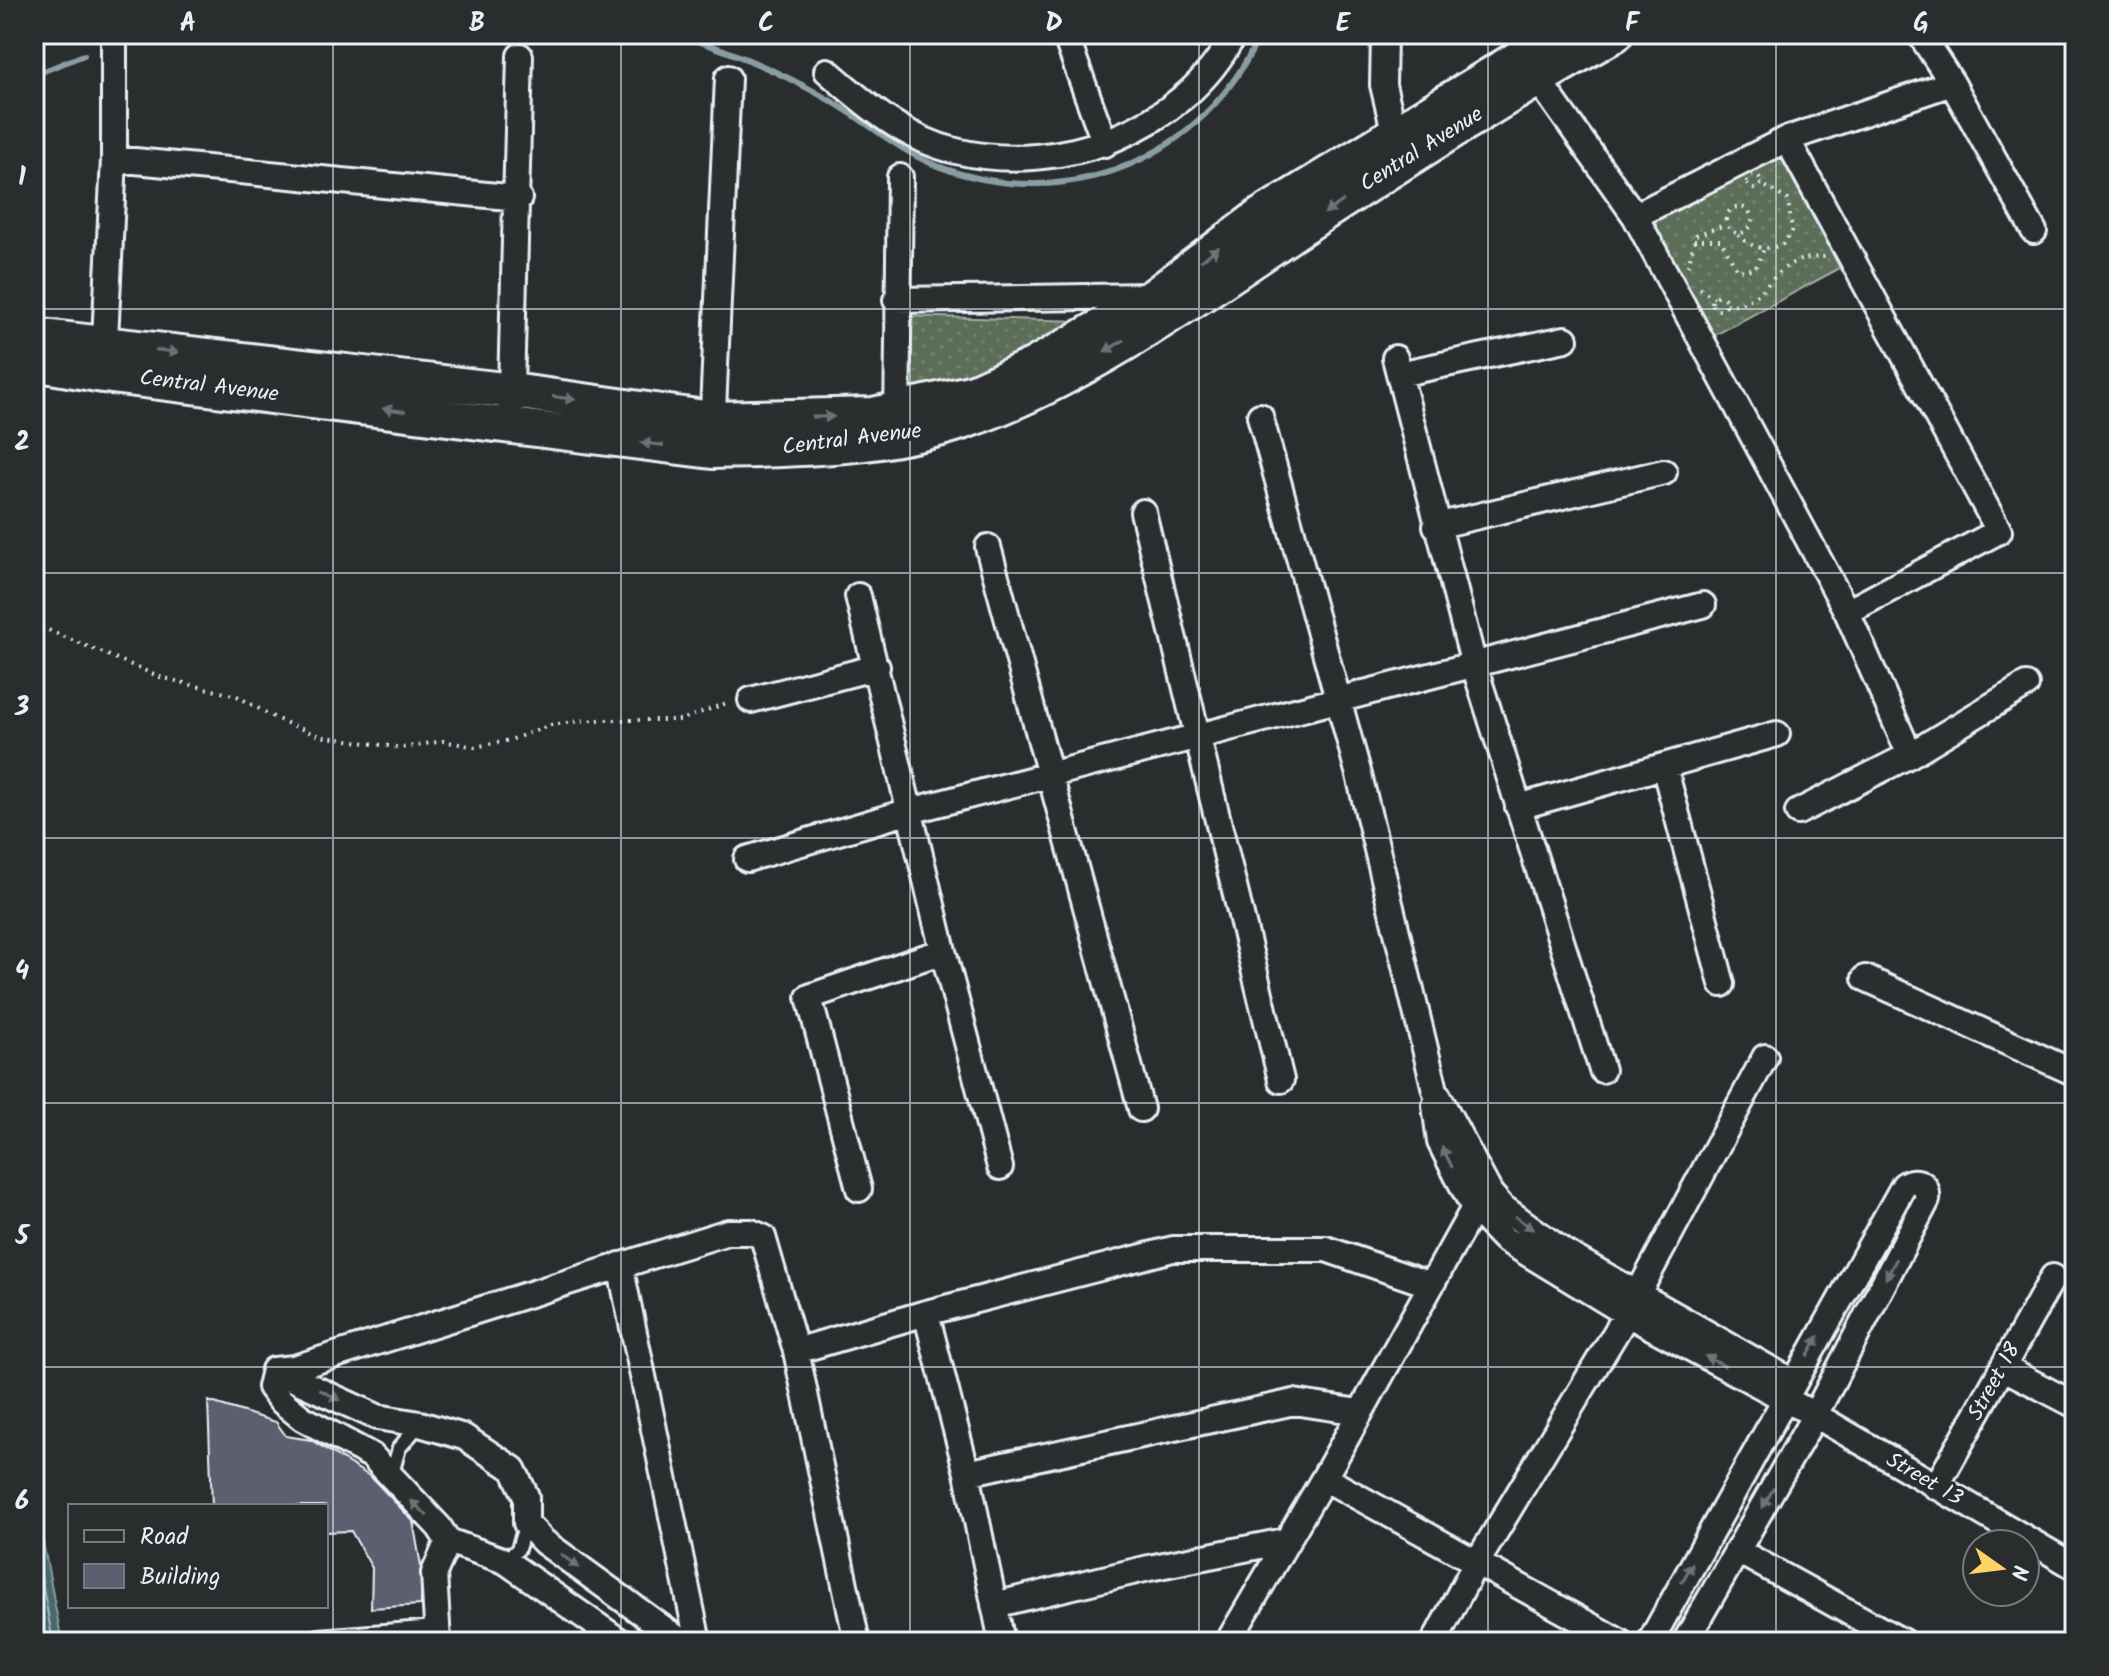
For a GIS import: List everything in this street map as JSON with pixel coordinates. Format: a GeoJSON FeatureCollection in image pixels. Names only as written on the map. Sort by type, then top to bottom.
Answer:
{"type":"FeatureCollection","features":[{"type":"Feature","properties":{"kind":"street"},"geometry":{"type":"LineString","coordinates":[[104,360],[114,159],[114,34]]}},
{"type":"Feature","properties":{"kind":"street"},"geometry":{"type":"LineString","coordinates":[[1065,34],[1105,144]]}},
{"type":"Feature","properties":{"kind":"street"},"geometry":{"type":"LineString","coordinates":[[827,71],[885,121],[955,151],[1030,159],[1105,144],[1171,108],[1223,55],[1234,34]]}},
{"type":"Feature","properties":{"kind":"street"},"geometry":{"type":"LineString","coordinates":[[1384,34],[1383,85],[1398,148]]}},
{"type":"Feature","properties":{"kind":"street","name":"Central Avenue"},"geometry":{"type":"LineString","coordinates":[[1529,67],[1558,34]]}},
{"type":"Feature","properties":{"kind":"street","name":"Central Avenue"},"geometry":{"type":"LineString","coordinates":[[897,424],[964,421],[1050,385],[1217,285],[1398,148],[1529,67],[1615,34]]}},
{"type":"Feature","properties":{"kind":"street"},"geometry":{"type":"LineString","coordinates":[[1920,34],[1952,83],[2034,231]]}},
{"type":"Feature","properties":{"kind":"street"},"geometry":{"type":"LineString","coordinates":[[510,425],[519,198],[520,56]]}},
{"type":"Feature","properties":{"kind":"street"},"geometry":{"type":"LineString","coordinates":[[1529,67],[1635,216],[1847,612],[1910,755]]}},
{"type":"Feature","properties":{"kind":"street"},"geometry":{"type":"LineString","coordinates":[[712,435],[728,78]]}},
{"type":"Feature","properties":{"kind":"street"},"geometry":{"type":"LineString","coordinates":[[1635,216],[1787,139],[1952,83]]}},
{"type":"Feature","properties":{"kind":"street"},"geometry":{"type":"LineString","coordinates":[[1787,139],[1999,531],[1847,612]]}},
{"type":"Feature","properties":{"kind":"street","name":"Central Avenue"},"geometry":{"type":"LineString","coordinates":[[34,363],[104,360],[512,391],[712,435],[814,449],[897,424],[1034,365],[1154,296],[1260,216],[1398,148]]}},
{"type":"Feature","properties":{"kind":"street"},"geometry":{"type":"LineString","coordinates":[[114,159],[519,198]]}},
{"type":"Feature","properties":{"kind":"street"},"geometry":{"type":"LineString","coordinates":[[897,424],[896,300],[900,177]]}},
{"type":"Feature","properties":{"kind":"street"},"geometry":{"type":"LineString","coordinates":[[896,300],[1154,296],[1217,285]]}},
{"type":"Feature","properties":{"kind":"street","name":"Central Avenue"},"geometry":{"type":"LineString","coordinates":[[34,336],[104,360],[510,425],[712,435]]}},
{"type":"Feature","properties":{"kind":"street"},"geometry":{"type":"LineString","coordinates":[[1565,339],[1397,366],[1474,665],[1498,731],[1518,807],[1602,1070]]}},
{"type":"Feature","properties":{"kind":"street"},"geometry":{"type":"LineString","coordinates":[[1260,416],[1339,700],[1435,1090],[1490,1193],[1501,1206],[1632,1304]]}},
{"type":"Feature","properties":{"kind":"street"},"geometry":{"type":"LineString","coordinates":[[1436,526],[1664,472]]}},
{"type":"Feature","properties":{"kind":"street"},"geometry":{"type":"LineString","coordinates":[[1143,512],[1281,1080]]}},
{"type":"Feature","properties":{"kind":"street"},"geometry":{"type":"LineString","coordinates":[[988,547],[1141,1109]]}},
{"type":"Feature","properties":{"kind":"street"},"geometry":{"type":"LineString","coordinates":[[858,596],[943,951],[1000,1167]]}},
{"type":"Feature","properties":{"kind":"street"},"geometry":{"type":"LineString","coordinates":[[747,859],[910,811],[1703,605]]}},
{"type":"Feature","properties":{"kind":"street"},"geometry":{"type":"LineString","coordinates":[[751,700],[877,667]]}},
{"type":"Feature","properties":{"kind":"street"},"geometry":{"type":"LineString","coordinates":[[1798,812],[1910,755],[2026,685]]}},
{"type":"Feature","properties":{"kind":"street"},"geometry":{"type":"LineString","coordinates":[[1518,807],[1777,734]]}},
{"type":"Feature","properties":{"kind":"street"},"geometry":{"type":"LineString","coordinates":[[1664,766],[1722,984]]}},
{"type":"Feature","properties":{"kind":"street"},"geometry":{"type":"LineString","coordinates":[[859,1189],[809,997],[943,951]]}},
{"type":"Feature","properties":{"kind":"street"},"geometry":{"type":"LineString","coordinates":[[1865,978],[2075,1073]]}},
{"type":"Feature","properties":{"kind":"street"},"geometry":{"type":"LineString","coordinates":[[1434,1642],[1477,1563],[1632,1304],[1765,1057]]}},
{"type":"Feature","properties":{"kind":"street"},"geometry":{"type":"LineString","coordinates":[[1435,1090],[1434,1116],[1440,1142],[1474,1208],[1504,1239],[1531,1258],[1632,1304]]}},
{"type":"Feature","properties":{"kind":"street"},"geometry":{"type":"LineString","coordinates":[[1650,1642],[1904,1185],[1912,1181],[1921,1183],[1927,1190],[1927,1200],[1815,1415],[1685,1642]]}},
{"type":"Feature","properties":{"kind":"street"},"geometry":{"type":"LineString","coordinates":[[1228,1642],[1324,1478],[1474,1208]]}},
{"type":"Feature","properties":{"kind":"street"},"geometry":{"type":"LineString","coordinates":[[274,1370],[294,1368],[728,1232],[751,1232],[763,1237],[796,1351],[857,1642]]}},
{"type":"Feature","properties":{"kind":"street"},"geometry":{"type":"LineString","coordinates":[[796,1351],[926,1313],[1173,1249],[1326,1249],[1431,1285]]}},
{"type":"Feature","properties":{"kind":"street"},"geometry":{"type":"LineString","coordinates":[[620,1265],[698,1642]]}},
{"type":"Feature","properties":{"kind":"street","name":"Street 18"},"geometry":{"type":"LineString","coordinates":[[1936,1487],[2053,1277]]}},
{"type":"Feature","properties":{"kind":"street","name":"Street 13"},"geometry":{"type":"LineString","coordinates":[[1632,1304],[1788,1390],[1815,1415],[2075,1567]]}},
{"type":"Feature","properties":{"kind":"street"},"geometry":{"type":"LineString","coordinates":[[926,1313],[967,1473],[1002,1642]]}},
{"type":"Feature","properties":{"kind":"street"},"geometry":{"type":"LineString","coordinates":[[2004,1368],[2075,1405]]}},
{"type":"Feature","properties":{"kind":"street"},"geometry":{"type":"LineString","coordinates":[[274,1370],[377,1417],[420,1424],[464,1437],[513,1469],[526,1496],[526,1523],[544,1542],[682,1642]]}},
{"type":"Feature","properties":{"kind":"street"},"geometry":{"type":"LineString","coordinates":[[274,1370],[270,1387],[280,1400],[302,1418],[372,1456],[392,1474],[448,1541],[505,1561],[621,1642]]}},
{"type":"Feature","properties":{"kind":"street"},"geometry":{"type":"LineString","coordinates":[[967,1473],[1294,1402],[1359,1412]]}},
{"type":"Feature","properties":{"kind":"street"},"geometry":{"type":"LineString","coordinates":[[1324,1478],[1620,1642]]}},
{"type":"Feature","properties":{"kind":"street"},"geometry":{"type":"LineString","coordinates":[[319,1642],[438,1637],[434,1573],[448,1541]]}},
{"type":"Feature","properties":{"kind":"street"},"geometry":{"type":"LineString","coordinates":[[994,1605],[1149,1568],[1285,1541]]}},
{"type":"Feature","properties":{"kind":"street"},"geometry":{"type":"LineString","coordinates":[[1738,1551],[1903,1642]]}},
{"type":"Feature","properties":{"kind":"lane"},"geometry":{"type":"LineString","coordinates":[[392,1474],[399,1448],[420,1424]]}},
{"type":"Feature","properties":{"kind":"lane"},"geometry":{"type":"LineString","coordinates":[[505,1561],[518,1549],[526,1523]]}},
{"type":"Feature","properties":{"kind":"path"},"geometry":{"type":"LineString","coordinates":[[1725,225],[1752,246],[1764,249],[1783,244],[1793,222],[1788,200],[1760,183]]}},
{"type":"Feature","properties":{"kind":"path"},"geometry":{"type":"LineString","coordinates":[[1725,225],[1729,211],[1737,207],[1746,209],[1751,215],[1751,224],[1738,235]]}},
{"type":"Feature","properties":{"kind":"path"},"geometry":{"type":"LineString","coordinates":[[1689,271],[1692,241],[1702,231],[1725,225]]}},
{"type":"Feature","properties":{"kind":"path"},"geometry":{"type":"LineString","coordinates":[[1692,241],[1700,238],[1723,242],[1736,268],[1744,271],[1756,267],[1764,249]]}},
{"type":"Feature","properties":{"kind":"path"},"geometry":{"type":"LineString","coordinates":[[1714,298],[1721,296],[1726,304],[1735,306],[1759,295],[1791,264],[1804,259],[1849,255]]}},
{"type":"Feature","properties":{"kind":"path"},"geometry":{"type":"LineString","coordinates":[[1697,285],[1714,298]]}},
{"type":"Feature","properties":{"kind":"path"},"geometry":{"type":"LineString","coordinates":[[1714,298],[1712,304],[1716,309],[1722,309],[1726,304]]}},
{"type":"Feature","properties":{"kind":"path"},"geometry":{"type":"LineString","coordinates":[[34,624],[160,677],[237,696],[277,719],[319,736],[402,748],[443,741],[475,747],[510,740],[551,725],[587,720],[681,720],[725,703],[751,700]]}},
{"type":"Feature","properties":{"kind":"green space"},"geometry":{"type":"Polygon","coordinates":[[[1776,148],[1840,268],[1708,339],[1644,219],[1776,148]]]}},
{"type":"Feature","properties":{"kind":"green space"},"geometry":{"type":"Polygon","coordinates":[[[903,316],[1080,321],[991,372],[902,403],[903,316]]]}},
{"type":"Feature","properties":{"kind":"water"},"geometry":{"type":"Polygon","coordinates":[[[34,1495],[62,1642],[34,1642],[34,1495]]]}},
{"type":"Feature","properties":{"kind":"building"},"geometry":{"type":"Polygon","coordinates":[[[208,1401],[276,1422],[286,1436],[311,1440],[371,1477],[413,1521],[421,1566],[421,1605],[371,1608],[372,1568],[351,1531],[328,1532],[328,1504],[212,1504],[208,1401]]]}},
{"type":"Feature","properties":{"kind":"waterway"},"geometry":{"type":"LineString","coordinates":[[675,34],[735,55],[793,81],[845,109],[925,161],[988,180],[1036,184],[1083,179],[1127,165],[1168,144],[1205,114],[1236,78],[1260,34]]}},
{"type":"Feature","properties":{"kind":"waterway"},"geometry":{"type":"LineString","coordinates":[[34,75],[84,55]]}}]}
